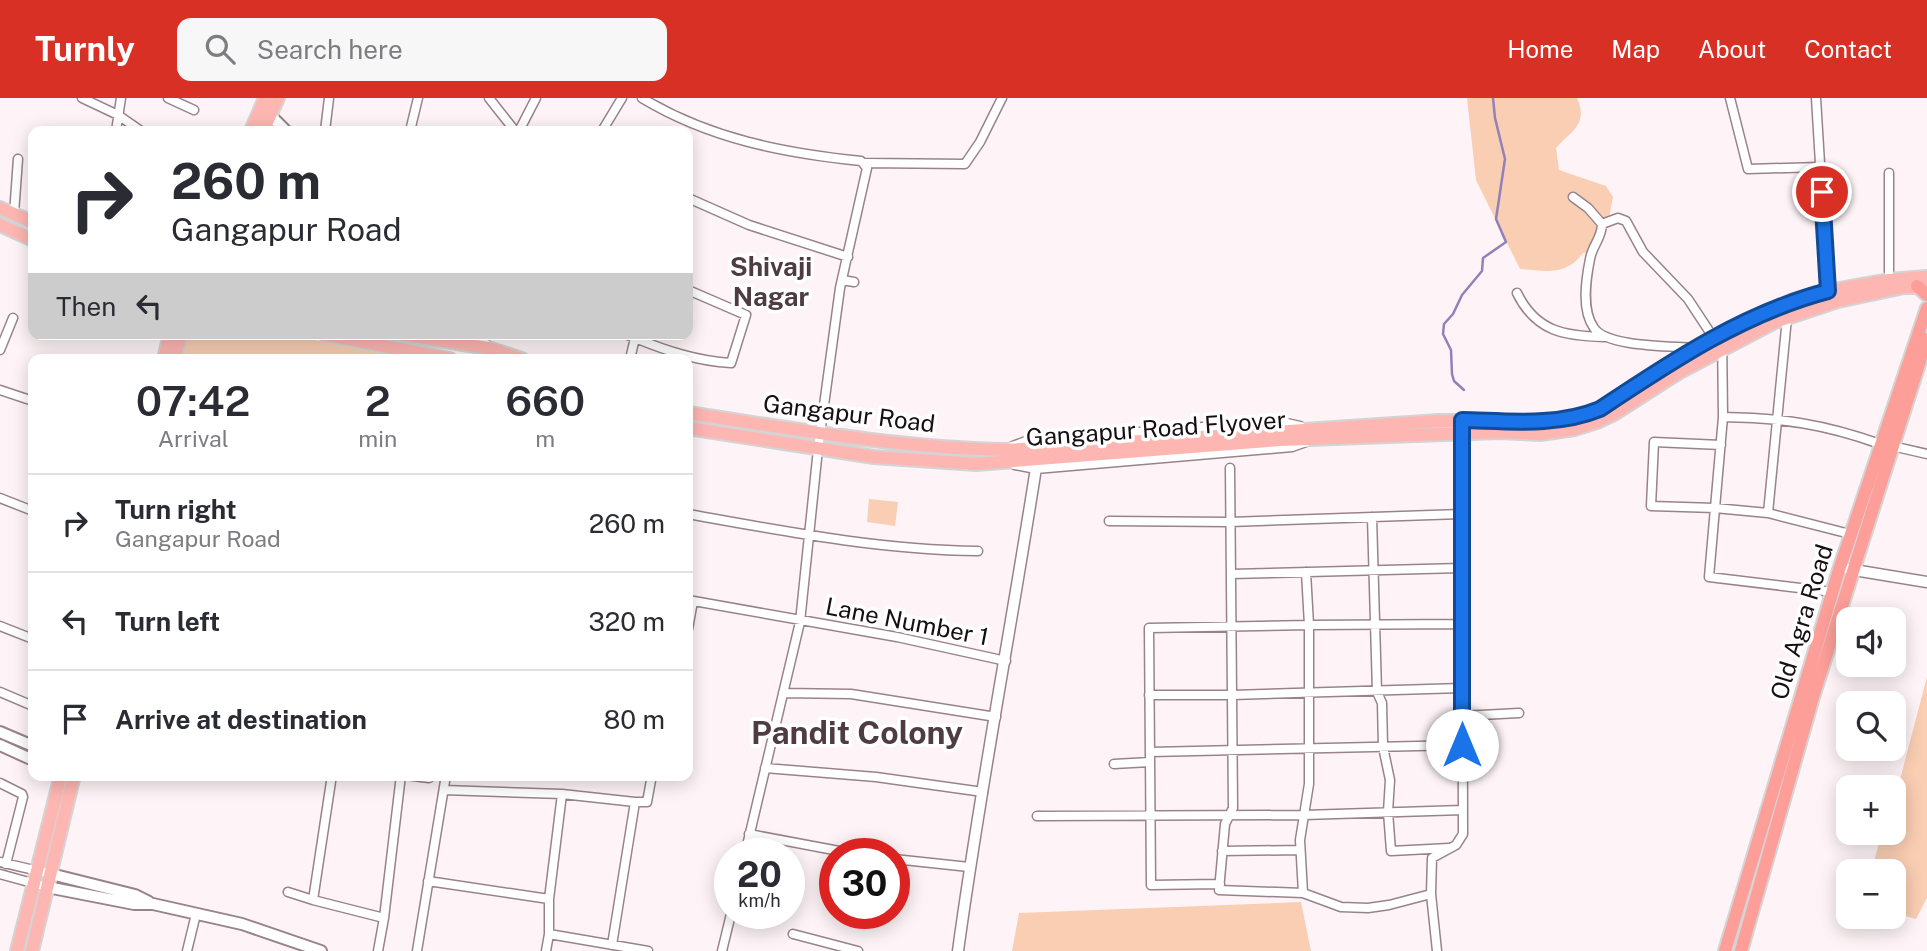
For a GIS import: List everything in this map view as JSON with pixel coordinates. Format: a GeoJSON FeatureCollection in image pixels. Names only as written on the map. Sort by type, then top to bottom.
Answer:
{"type":"FeatureCollection","features":[{"type":"Feature","properties":{"kind":"highway","name":"Old Agra Road"},"geometry":{"type":"LineString","coordinates":[[1741,951],[1845,569],[1927,308]]}},
{"type":"Feature","properties":{"kind":"highway","name":"Old Agra Road"},"geometry":{"type":"LineString","coordinates":[[1725,951],[1833,592],[1845,569],[1850,534],[1927,340]]}},
{"type":"Feature","properties":{"kind":"main road"},"geometry":{"type":"LineString","coordinates":[[254,126],[266,107],[278,98]]}},
{"type":"Feature","properties":{"kind":"main road"},"geometry":{"type":"LineString","coordinates":[[264,126],[266,107]]}},
{"type":"Feature","properties":{"kind":"main road"},"geometry":{"type":"LineString","coordinates":[[266,107],[282,126]]}},
{"type":"Feature","properties":{"kind":"main road"},"geometry":{"type":"LineString","coordinates":[[0,208],[28,220]]}},
{"type":"Feature","properties":{"kind":"main road"},"geometry":{"type":"LineString","coordinates":[[0,225],[28,238]]}},
{"type":"Feature","properties":{"kind":"main road"},"geometry":{"type":"LineString","coordinates":[[1310,434],[1540,434],[1575,429],[1597,422],[1723,348],[1828,298],[1889,280],[1925,286]]}},
{"type":"Feature","properties":{"kind":"main road"},"geometry":{"type":"LineString","coordinates":[[1310,434],[1462,420],[1544,421],[1581,417],[1600,409],[1693,348],[1793,300],[1925,286]]}},
{"type":"Feature","properties":{"kind":"main road"},"geometry":{"type":"LineString","coordinates":[[354,340],[425,354]]}},
{"type":"Feature","properties":{"kind":"main road"},"geometry":{"type":"LineString","coordinates":[[438,340],[488,348],[507,354]]}},
{"type":"Feature","properties":{"kind":"main road"},"geometry":{"type":"LineString","coordinates":[[481,340],[488,348]]}},
{"type":"Feature","properties":{"kind":"main road","name":"Gangapur Road"},"geometry":{"type":"LineString","coordinates":[[693,414],[1006,456]]}},
{"type":"Feature","properties":{"kind":"main road","name":"Gangapur Road"},"geometry":{"type":"LineString","coordinates":[[693,429],[929,463],[976,464],[1006,456]]}},
{"type":"Feature","properties":{"kind":"main road","name":"Gangapur Road Flyover"},"geometry":{"type":"LineString","coordinates":[[1006,456],[1029,460],[1310,434]]}},
{"type":"Feature","properties":{"kind":"main road"},"geometry":{"type":"LineString","coordinates":[[0,732],[28,744]]}},
{"type":"Feature","properties":{"kind":"main road"},"geometry":{"type":"LineString","coordinates":[[0,745],[28,758]]}},
{"type":"Feature","properties":{"kind":"main road"},"geometry":{"type":"LineString","coordinates":[[32,951],[43,879],[67,781]]}},
{"type":"Feature","properties":{"kind":"main road"},"geometry":{"type":"LineString","coordinates":[[43,879],[135,895],[153,904],[242,924],[297,947],[321,951]]}},
{"type":"Feature","properties":{"kind":"main road"},"geometry":{"type":"LineString","coordinates":[[17,951],[43,879]]}},
{"type":"Feature","properties":{"kind":"street"},"geometry":{"type":"LineString","coordinates":[[82,98],[93,101],[134,126]]}},
{"type":"Feature","properties":{"kind":"street"},"geometry":{"type":"LineString","coordinates":[[117,126],[121,98]]}},
{"type":"Feature","properties":{"kind":"street"},"geometry":{"type":"LineString","coordinates":[[168,98],[194,110]]}},
{"type":"Feature","properties":{"kind":"street"},"geometry":{"type":"LineString","coordinates":[[326,126],[329,98]]}},
{"type":"Feature","properties":{"kind":"street"},"geometry":{"type":"LineString","coordinates":[[411,126],[418,98]]}},
{"type":"Feature","properties":{"kind":"street"},"geometry":{"type":"LineString","coordinates":[[489,98],[513,126]]}},
{"type":"Feature","properties":{"kind":"street"},"geometry":{"type":"LineString","coordinates":[[520,126],[536,98]]}},
{"type":"Feature","properties":{"kind":"street"},"geometry":{"type":"LineString","coordinates":[[605,126],[622,98]]}},
{"type":"Feature","properties":{"kind":"street"},"geometry":{"type":"LineString","coordinates":[[642,98],[705,129],[799,155],[865,163],[965,164],[980,142],[1002,98]]}},
{"type":"Feature","properties":{"kind":"street"},"geometry":{"type":"LineString","coordinates":[[1730,98],[1748,169],[1820,167]]}},
{"type":"Feature","properties":{"kind":"street"},"geometry":{"type":"LineString","coordinates":[[1816,98],[1828,298]]}},
{"type":"Feature","properties":{"kind":"street"},"geometry":{"type":"LineString","coordinates":[[13,214],[18,159]]}},
{"type":"Feature","properties":{"kind":"street"},"geometry":{"type":"LineString","coordinates":[[749,838],[800,622],[820,433],[842,280],[867,177],[865,163]]}},
{"type":"Feature","properties":{"kind":"street"},"geometry":{"type":"LineString","coordinates":[[1889,173],[1889,280]]}},
{"type":"Feature","properties":{"kind":"street"},"geometry":{"type":"LineString","coordinates":[[1573,197],[1598,217],[1602,224],[1602,234],[1591,251],[1586,298],[1590,321],[1595,330],[1604,337]]}},
{"type":"Feature","properties":{"kind":"street"},"geometry":{"type":"LineString","coordinates":[[693,200],[749,225],[848,257]]}},
{"type":"Feature","properties":{"kind":"street"},"geometry":{"type":"LineString","coordinates":[[1602,224],[1618,218],[1626,220],[1643,252],[1677,291],[1688,299],[1717,335],[1723,348],[1723,417],[1709,577],[1833,592]]}},
{"type":"Feature","properties":{"kind":"street"},"geometry":{"type":"LineString","coordinates":[[842,280],[854,282]]}},
{"type":"Feature","properties":{"kind":"street"},"geometry":{"type":"LineString","coordinates":[[693,292],[746,315],[731,363],[693,358]]}},
{"type":"Feature","properties":{"kind":"street"},"geometry":{"type":"LineString","coordinates":[[1517,293],[1525,310],[1552,330],[1635,344],[1693,348]]}},
{"type":"Feature","properties":{"kind":"street"},"geometry":{"type":"LineString","coordinates":[[0,350],[13,318]]}},
{"type":"Feature","properties":{"kind":"street"},"geometry":{"type":"LineString","coordinates":[[1768,513],[1787,318]]}},
{"type":"Feature","properties":{"kind":"street"},"geometry":{"type":"LineString","coordinates":[[641,340],[678,354]]}},
{"type":"Feature","properties":{"kind":"street"},"geometry":{"type":"LineString","coordinates":[[0,390],[28,399]]}},
{"type":"Feature","properties":{"kind":"street"},"geometry":{"type":"LineString","coordinates":[[1723,417],[1776,418],[1822,425],[1886,445],[1927,454]]}},
{"type":"Feature","properties":{"kind":"street"},"geometry":{"type":"LineString","coordinates":[[1437,951],[1432,858],[1452,848],[1463,834],[1462,420]]}},
{"type":"Feature","properties":{"kind":"street"},"geometry":{"type":"LineString","coordinates":[[1006,456],[1026,442],[1278,422],[1310,434]]}},
{"type":"Feature","properties":{"kind":"street"},"geometry":{"type":"LineString","coordinates":[[1006,456],[1029,460],[1293,446],[1310,434]]}},
{"type":"Feature","properties":{"kind":"street"},"geometry":{"type":"LineString","coordinates":[[1721,445],[1654,442],[1651,506],[1768,513],[1850,534]]}},
{"type":"Feature","properties":{"kind":"street"},"geometry":{"type":"LineString","coordinates":[[958,951],[982,792],[1006,661],[1029,460]]}},
{"type":"Feature","properties":{"kind":"street"},"geometry":{"type":"LineString","coordinates":[[1230,468],[1233,808],[1225,824],[1219,890],[1303,893],[1341,906],[1368,908],[1432,894]]}},
{"type":"Feature","properties":{"kind":"street"},"geometry":{"type":"LineString","coordinates":[[0,498],[28,509]]}},
{"type":"Feature","properties":{"kind":"street"},"geometry":{"type":"LineString","coordinates":[[1109,521],[1230,522],[1461,514]]}},
{"type":"Feature","properties":{"kind":"street"},"geometry":{"type":"LineString","coordinates":[[693,515],[810,536],[948,551],[978,551]]}},
{"type":"Feature","properties":{"kind":"street"},"geometry":{"type":"LineString","coordinates":[[1372,517],[1377,692],[1382,703],[1383,747],[1390,780],[1388,812],[1391,851],[1452,848]]}},
{"type":"Feature","properties":{"kind":"street"},"geometry":{"type":"LineString","coordinates":[[1231,574],[1461,568]]}},
{"type":"Feature","properties":{"kind":"street"},"geometry":{"type":"LineString","coordinates":[[1845,569],[1927,582]]}},
{"type":"Feature","properties":{"kind":"street"},"geometry":{"type":"LineString","coordinates":[[1303,893],[1300,850],[1309,784],[1310,750],[1306,572]]}},
{"type":"Feature","properties":{"kind":"street","name":"Lane Number 1"},"geometry":{"type":"LineString","coordinates":[[693,602],[897,637],[1006,661]]}},
{"type":"Feature","properties":{"kind":"street"},"geometry":{"type":"LineString","coordinates":[[1220,884],[1151,885],[1149,628],[1462,624]]}},
{"type":"Feature","properties":{"kind":"street"},"geometry":{"type":"LineString","coordinates":[[0,626],[28,637]]}},
{"type":"Feature","properties":{"kind":"street"},"geometry":{"type":"LineString","coordinates":[[1149,695],[1462,688]]}},
{"type":"Feature","properties":{"kind":"street"},"geometry":{"type":"LineString","coordinates":[[0,692],[28,704]]}},
{"type":"Feature","properties":{"kind":"street"},"geometry":{"type":"LineString","coordinates":[[783,693],[851,694],[996,717]]}},
{"type":"Feature","properties":{"kind":"street"},"geometry":{"type":"LineString","coordinates":[[1462,716],[1519,713]]}},
{"type":"Feature","properties":{"kind":"street"},"geometry":{"type":"LineString","coordinates":[[1150,752],[1462,745]]}},
{"type":"Feature","properties":{"kind":"street"},"geometry":{"type":"LineString","coordinates":[[1114,764],[1150,762]]}},
{"type":"Feature","properties":{"kind":"street"},"geometry":{"type":"LineString","coordinates":[[765,768],[876,777],[982,792]]}},
{"type":"Feature","properties":{"kind":"street"},"geometry":{"type":"LineString","coordinates":[[313,900],[331,781]]}},
{"type":"Feature","properties":{"kind":"street"},"geometry":{"type":"LineString","coordinates":[[378,951],[402,781]]}},
{"type":"Feature","properties":{"kind":"street"},"geometry":{"type":"LineString","coordinates":[[416,950],[445,781]]}},
{"type":"Feature","properties":{"kind":"street"},"geometry":{"type":"LineString","coordinates":[[444,790],[562,794],[647,803],[651,781]]}},
{"type":"Feature","properties":{"kind":"street"},"geometry":{"type":"LineString","coordinates":[[0,783],[23,797],[3,863],[43,879]]}},
{"type":"Feature","properties":{"kind":"street"},"geometry":{"type":"LineString","coordinates":[[546,951],[549,898],[562,794]]}},
{"type":"Feature","properties":{"kind":"street"},"geometry":{"type":"LineString","coordinates":[[612,945],[635,802]]}},
{"type":"Feature","properties":{"kind":"street"},"geometry":{"type":"LineString","coordinates":[[1037,816],[1304,815],[1463,810]]}},
{"type":"Feature","properties":{"kind":"street"},"geometry":{"type":"LineString","coordinates":[[750,834],[819,847]]}},
{"type":"Feature","properties":{"kind":"street"},"geometry":{"type":"LineString","coordinates":[[1222,851],[1300,850]]}},
{"type":"Feature","properties":{"kind":"street"},"geometry":{"type":"LineString","coordinates":[[910,861],[970,867]]}},
{"type":"Feature","properties":{"kind":"street"},"geometry":{"type":"LineString","coordinates":[[0,874],[43,879]]}},
{"type":"Feature","properties":{"kind":"street"},"geometry":{"type":"LineString","coordinates":[[428,881],[549,898]]}},
{"type":"Feature","properties":{"kind":"street"},"geometry":{"type":"LineString","coordinates":[[288,892],[384,918]]}},
{"type":"Feature","properties":{"kind":"street"},"geometry":{"type":"LineString","coordinates":[[187,951],[196,914]]}},
{"type":"Feature","properties":{"kind":"street"},"geometry":{"type":"LineString","coordinates":[[722,951],[727,929]]}},
{"type":"Feature","properties":{"kind":"street"},"geometry":{"type":"LineString","coordinates":[[549,934],[648,951]]}},
{"type":"Feature","properties":{"kind":"street"},"geometry":{"type":"LineString","coordinates":[[793,934],[858,951]]}},
{"type":"Feature","properties":{"kind":"shaded area"},"geometry":{"type":"Polygon","coordinates":[[[1467,98],[1577,98],[1580,121],[1556,148],[1559,170],[1606,186],[1613,197],[1607,228],[1597,251],[1583,253],[1563,269],[1520,269],[1476,180],[1467,98]]]}},
{"type":"Feature","properties":{"kind":"shaded area"},"geometry":{"type":"Polygon","coordinates":[[[184,340],[315,340],[385,354],[178,354],[184,340]]]}},
{"type":"Feature","properties":{"kind":"shaded area"},"geometry":{"type":"Polygon","coordinates":[[[869,499],[898,502],[895,526],[867,522],[869,499]]]}},
{"type":"Feature","properties":{"kind":"shaded area"},"geometry":{"type":"Polygon","coordinates":[[[1927,677],[1927,898],[1916,919],[1906,916],[1906,859],[1874,859],[1879,845],[1906,845],[1906,775],[1901,775],[1927,677]]]}},
{"type":"Feature","properties":{"kind":"shaded area"},"geometry":{"type":"Polygon","coordinates":[[[1301,902],[1311,951],[1012,951],[1019,913],[1301,902]]]}},
{"type":"Feature","properties":{"kind":"waterway"},"geometry":{"type":"LineString","coordinates":[[1464,390],[1454,381],[1451,350],[1443,334],[1444,324],[1453,314],[1462,295],[1482,271],[1483,258],[1506,242],[1496,219],[1505,159],[1493,98]]}},
{"type":"Feature","properties":{"kind":"district","name":"Shivaji Nagar"},"geometry":{"type":"Point","coordinates":[771,282]}},
{"type":"Feature","properties":{"kind":"district","name":"Pandit Colony"},"geometry":{"type":"Point","coordinates":[857,733]}},
{"type":"Feature","properties":{"kind":"route"},"geometry":{"type":"LineString","coordinates":[[1462,745],[1462,420],[1553,421],[1581,417],[1600,409],[1713,337],[1793,300],[1828,291],[1822,192]]}}]}
